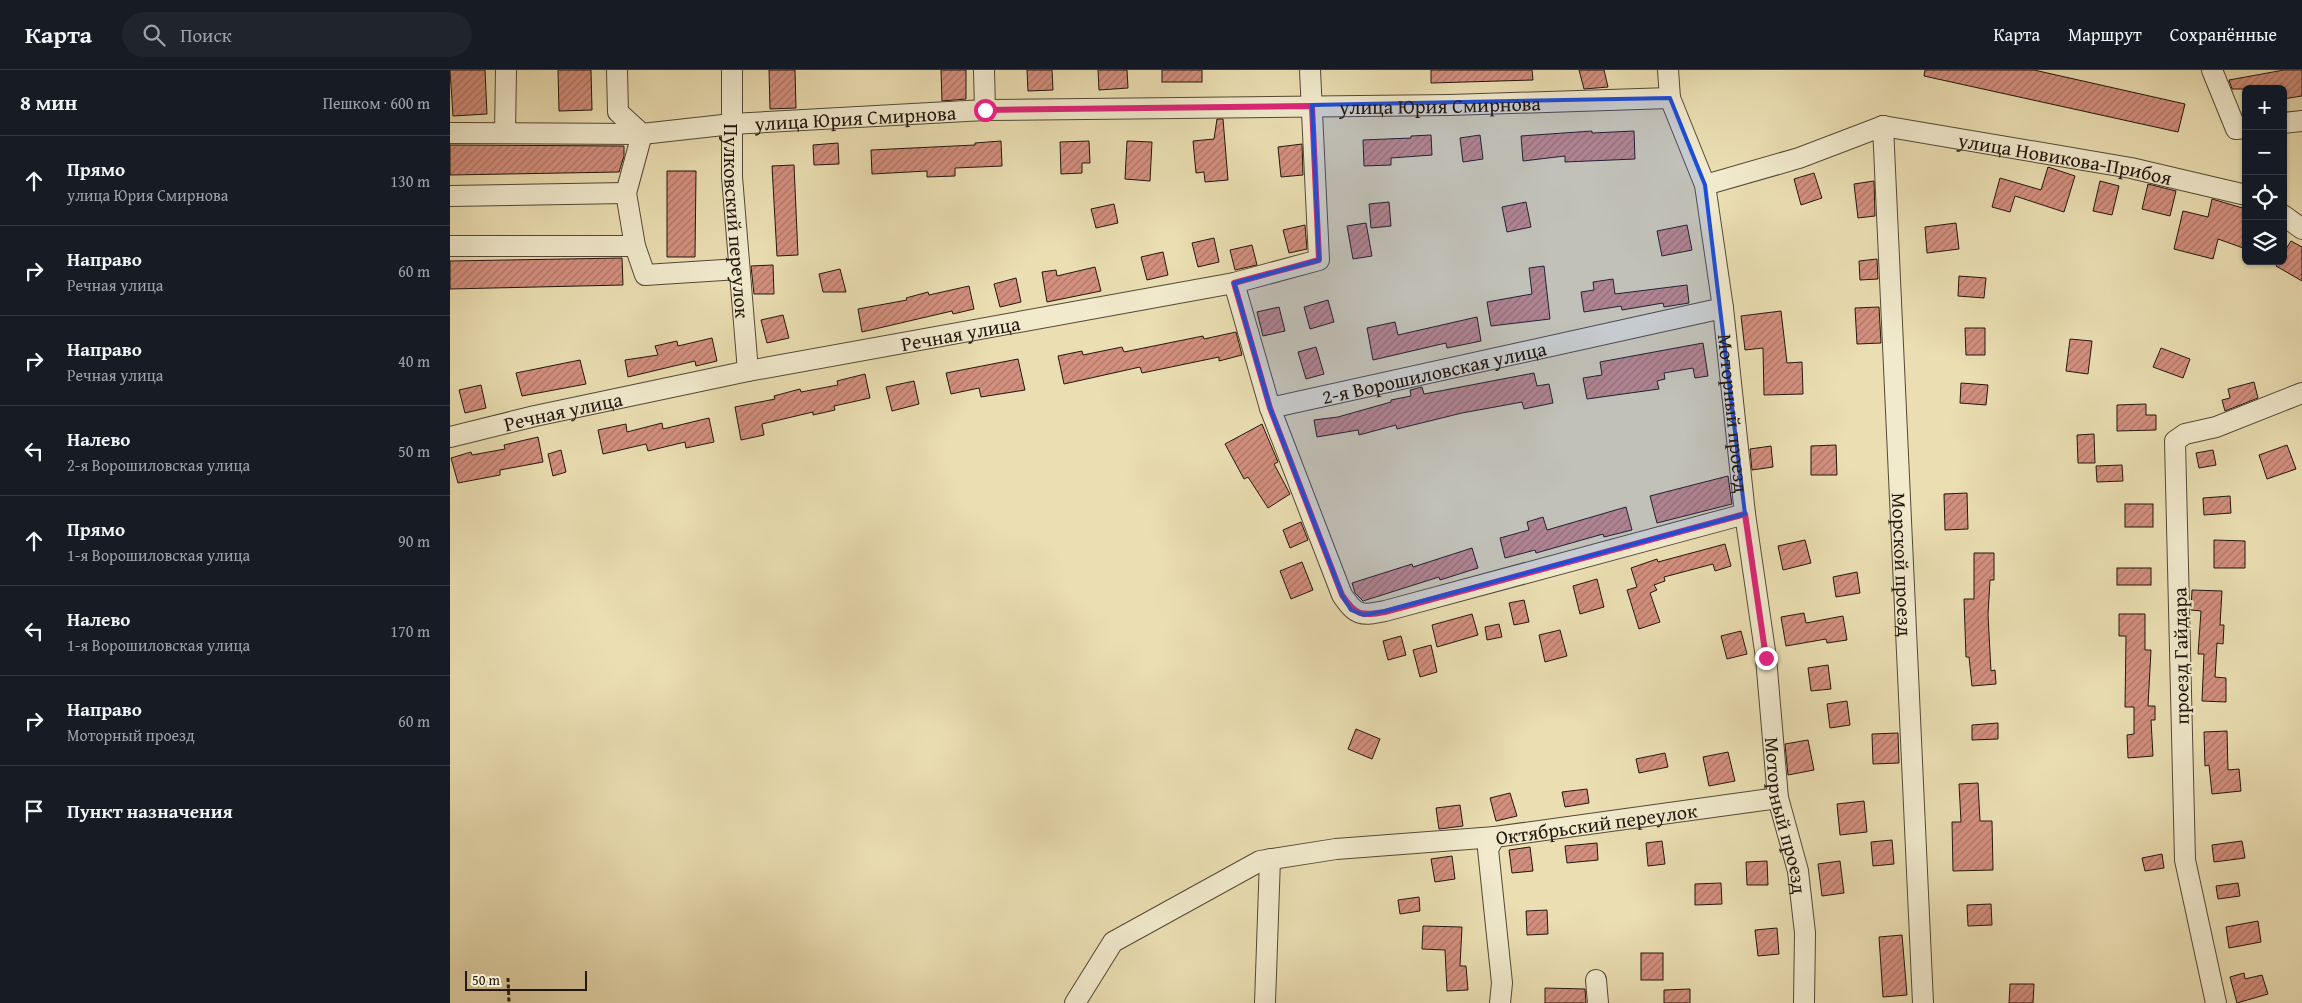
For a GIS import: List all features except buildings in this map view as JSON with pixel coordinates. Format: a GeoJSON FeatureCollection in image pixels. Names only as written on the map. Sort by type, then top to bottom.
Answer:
{"type":"FeatureCollection","features":[{"type":"Feature","properties":{"kind":"street"},"geometry":{"type":"LineString","coordinates":[[505,133],[506,70]]}},
{"type":"Feature","properties":{"kind":"street"},"geometry":{"type":"LineString","coordinates":[[617,70],[618,112],[642,134],[626,193],[635,246],[644,275],[739,269]]}},
{"type":"Feature","properties":{"kind":"street","name":"Пулковский переулок"},"geometry":{"type":"LineString","coordinates":[[732,70],[732,177],[748,371]]}},
{"type":"Feature","properties":{"kind":"street"},"geometry":{"type":"LineString","coordinates":[[984,70],[985,110]]}},
{"type":"Feature","properties":{"kind":"street"},"geometry":{"type":"LineString","coordinates":[[1310,70],[1312,106]]}},
{"type":"Feature","properties":{"kind":"street","name":"Моторный проезд"},"geometry":{"type":"LineString","coordinates":[[1668,70],[1670,98],[1705,185],[1723,308],[1745,514],[1766,658],[1778,798],[1798,871],[1805,933],[1804,1003]]}},
{"type":"Feature","properties":{"kind":"street"},"geometry":{"type":"LineString","coordinates":[[2212,70],[2236,129],[2242,128]]}},
{"type":"Feature","properties":{"kind":"street","name":"улица Юрия Смирнова"},"geometry":{"type":"LineString","coordinates":[[450,133],[642,134],[732,124],[985,110],[1450,105],[1670,98]]}},
{"type":"Feature","properties":{"kind":"street","name":"Речная улица"},"geometry":{"type":"LineString","coordinates":[[450,437],[535,416],[748,371],[1234,283],[1319,260],[1312,106]]}},
{"type":"Feature","properties":{"kind":"street"},"geometry":{"type":"LineString","coordinates":[[2287,123],[2302,121]]}},
{"type":"Feature","properties":{"kind":"street"},"geometry":{"type":"LineString","coordinates":[[1705,185],[1799,158],[1883,126]]}},
{"type":"Feature","properties":{"kind":"street","name":"улица Новикова-Прибоя"},"geometry":{"type":"LineString","coordinates":[[1883,126],[2131,168],[2242,194]]}},
{"type":"Feature","properties":{"kind":"street","name":"Морской проезд"},"geometry":{"type":"LineString","coordinates":[[1883,126],[1923,1003]]}},
{"type":"Feature","properties":{"kind":"street"},"geometry":{"type":"LineString","coordinates":[[450,196],[626,193]]}},
{"type":"Feature","properties":{"kind":"street"},"geometry":{"type":"LineString","coordinates":[[2287,219],[2302,229]]}},
{"type":"Feature","properties":{"kind":"street"},"geometry":{"type":"LineString","coordinates":[[450,246],[635,246]]}},
{"type":"Feature","properties":{"kind":"street"},"geometry":{"type":"LineString","coordinates":[[1234,283],[1270,408],[1342,595],[1351,610],[1364,615],[1385,612],[1745,514]]}},
{"type":"Feature","properties":{"kind":"street","name":"2-я Ворошиловская улица"},"geometry":{"type":"LineString","coordinates":[[1270,408],[1723,308]]}},
{"type":"Feature","properties":{"kind":"street","name":"проезд Гайдара"},"geometry":{"type":"LineString","coordinates":[[2216,1003],[2185,860],[2176,441],[2185,434],[2216,427],[2302,393]]}},
{"type":"Feature","properties":{"kind":"street","name":"Октябрьский переулок"},"geometry":{"type":"LineString","coordinates":[[1500,1003],[1502,983],[1488,850],[1494,837],[1778,798]]}},
{"type":"Feature","properties":{"kind":"street"},"geometry":{"type":"LineString","coordinates":[[1075,1003],[1113,942],[1260,861],[1336,849],[1494,837]]}},
{"type":"Feature","properties":{"kind":"street"},"geometry":{"type":"LineString","coordinates":[[1265,1003],[1270,859]]}},
{"type":"Feature","properties":{"kind":"street"},"geometry":{"type":"LineString","coordinates":[[1596,980],[1598,1003]]}},
{"type":"Feature","properties":{"kind":"path"},"geometry":{"type":"LineString","coordinates":[[508,978],[508,1003]]}},
{"type":"Feature","properties":{"kind":"highlighted area"},"geometry":{"type":"Polygon","coordinates":[[[1670,98],[1705,185],[1745,514],[1385,611],[1364,615],[1351,610],[1342,595],[1270,408],[1234,283],[1319,260],[1312,105],[1670,98]]]}},
{"type":"Feature","properties":{"kind":"route"},"geometry":{"type":"LineString","coordinates":[[985,110],[1312,106],[1319,260],[1234,283],[1270,408],[1342,595],[1351,610],[1364,615],[1385,612],[1745,514],[1766,658]]}}]}
